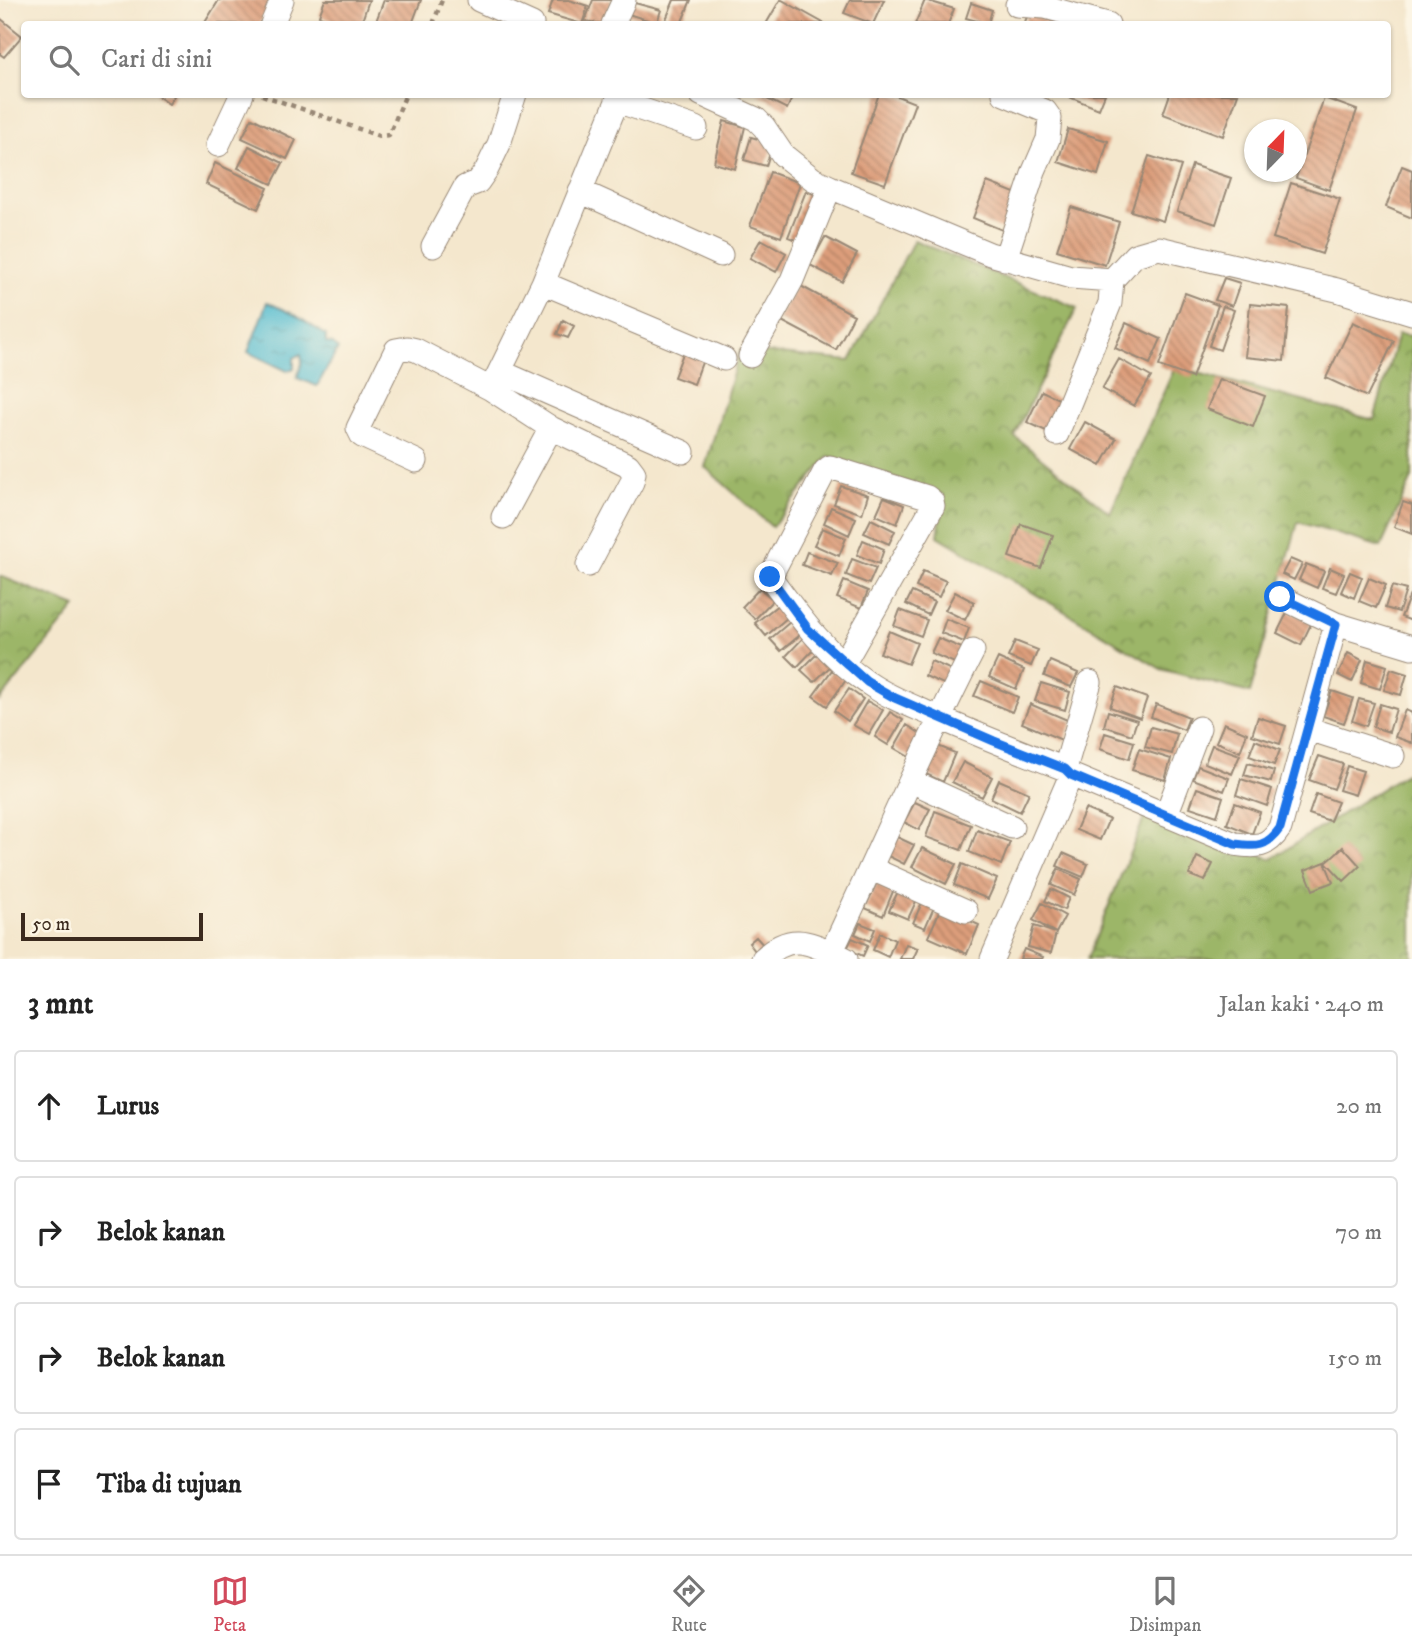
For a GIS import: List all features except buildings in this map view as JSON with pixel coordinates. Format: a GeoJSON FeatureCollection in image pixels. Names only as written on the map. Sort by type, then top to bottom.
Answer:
{"type":"FeatureCollection","features":[{"type":"Feature","properties":{"kind":"street"},"geometry":{"type":"LineString","coordinates":[[273,21],[282,0]]}},
{"type":"Feature","properties":{"kind":"street"},"geometry":{"type":"LineString","coordinates":[[479,0],[525,21]]}},
{"type":"Feature","properties":{"kind":"street"},"geometry":{"type":"LineString","coordinates":[[614,21],[624,0]]}},
{"type":"Feature","properties":{"kind":"street"},"geometry":{"type":"LineString","coordinates":[[1015,10],[1045,7],[1097,21]]}},
{"type":"Feature","properties":{"kind":"street"},"geometry":{"type":"LineString","coordinates":[[218,145],[240,98]]}},
{"type":"Feature","properties":{"kind":"street"},"geometry":{"type":"LineString","coordinates":[[433,246],[465,187],[478,182],[488,169],[514,98]]}},
{"type":"Feature","properties":{"kind":"street"},"geometry":{"type":"LineString","coordinates":[[496,380],[543,283],[619,98],[696,128]]}},
{"type":"Feature","properties":{"kind":"street"},"geometry":{"type":"LineString","coordinates":[[710,98],[756,119],[782,155],[813,179],[830,187],[886,212],[1005,258],[1071,277],[1112,280]]}},
{"type":"Feature","properties":{"kind":"street"},"geometry":{"type":"LineString","coordinates":[[1005,258],[1034,171],[1048,139],[1050,118],[1045,111],[1014,98]]}},
{"type":"Feature","properties":{"kind":"street"},"geometry":{"type":"LineString","coordinates":[[750,356],[792,280],[830,187]]}},
{"type":"Feature","properties":{"kind":"street"},"geometry":{"type":"LineString","coordinates":[[580,191],[721,255]]}},
{"type":"Feature","properties":{"kind":"street"},"geometry":{"type":"LineString","coordinates":[[1057,434],[1110,303],[1112,280],[1135,255],[1159,248],[1338,290],[1412,313]]}},
{"type":"Feature","properties":{"kind":"street"},"geometry":{"type":"LineString","coordinates":[[543,283],[723,359]]}},
{"type":"Feature","properties":{"kind":"street"},"geometry":{"type":"LineString","coordinates":[[416,461],[362,436],[358,428],[396,350],[407,348],[683,452]]}},
{"type":"Feature","properties":{"kind":"street"},"geometry":{"type":"LineString","coordinates":[[496,380],[551,428],[628,465],[634,473],[632,482],[587,565]]}},
{"type":"Feature","properties":{"kind":"street"},"geometry":{"type":"LineString","coordinates":[[503,517],[551,428]]}},
{"type":"Feature","properties":{"kind":"street"},"geometry":{"type":"LineString","coordinates":[[844,663],[933,506],[932,501],[927,498],[830,467],[825,471],[770,577],[808,629],[844,663],[876,688],[939,718],[1235,844],[1251,846],[1263,845],[1273,839],[1280,828],[1336,624]]}},
{"type":"Feature","properties":{"kind":"street"},"geometry":{"type":"LineString","coordinates":[[1280,597],[1336,624],[1412,647]]}},
{"type":"Feature","properties":{"kind":"street"},"geometry":{"type":"LineString","coordinates":[[763,959],[786,942],[816,946],[839,956],[872,869],[939,718],[973,651]]}},
{"type":"Feature","properties":{"kind":"street"},"geometry":{"type":"LineString","coordinates":[[992,959],[1068,772],[1090,682]]}},
{"type":"Feature","properties":{"kind":"street"},"geometry":{"type":"LineString","coordinates":[[1166,815],[1199,727]]}},
{"type":"Feature","properties":{"kind":"street"},"geometry":{"type":"LineString","coordinates":[[1309,729],[1393,756]]}},
{"type":"Feature","properties":{"kind":"street"},"geometry":{"type":"LineString","coordinates":[[911,781],[1012,827]]}},
{"type":"Feature","properties":{"kind":"street"},"geometry":{"type":"LineString","coordinates":[[872,869],[966,911]]}},
{"type":"Feature","properties":{"kind":"path"},"geometry":{"type":"LineString","coordinates":[[434,21],[442,0]]}},
{"type":"Feature","properties":{"kind":"path"},"geometry":{"type":"LineString","coordinates":[[271,98],[379,136],[389,135],[404,98]]}},
{"type":"Feature","properties":{"kind":"green space"},"geometry":{"type":"Polygon","coordinates":[[[914,240],[1077,308],[1014,436],[1110,513],[1175,367],[1374,420],[1398,334],[1412,336],[1412,478],[1381,547],[1298,522],[1250,693],[1161,669],[938,536],[944,495],[829,456],[772,527],[705,467],[740,350],[850,361],[914,240]]]}},
{"type":"Feature","properties":{"kind":"green space"},"geometry":{"type":"Polygon","coordinates":[[[0,576],[76,607],[0,700],[0,576]]]}},
{"type":"Feature","properties":{"kind":"green space"},"geometry":{"type":"Polygon","coordinates":[[[1412,769],[1412,959],[1087,959],[1149,806],[1271,859],[1412,769]]]}},
{"type":"Feature","properties":{"kind":"water"},"geometry":{"type":"Polygon","coordinates":[[[267,302],[295,315],[326,335],[326,343],[333,344],[338,349],[317,386],[297,378],[302,362],[301,354],[294,358],[294,368],[287,371],[248,352],[267,302]]]}},
{"type":"Feature","properties":{"kind":"route"},"geometry":{"type":"LineString","coordinates":[[770,577],[808,629],[867,682],[895,698],[1235,844],[1251,846],[1263,845],[1273,839],[1280,828],[1336,624],[1280,597]]}}]}
